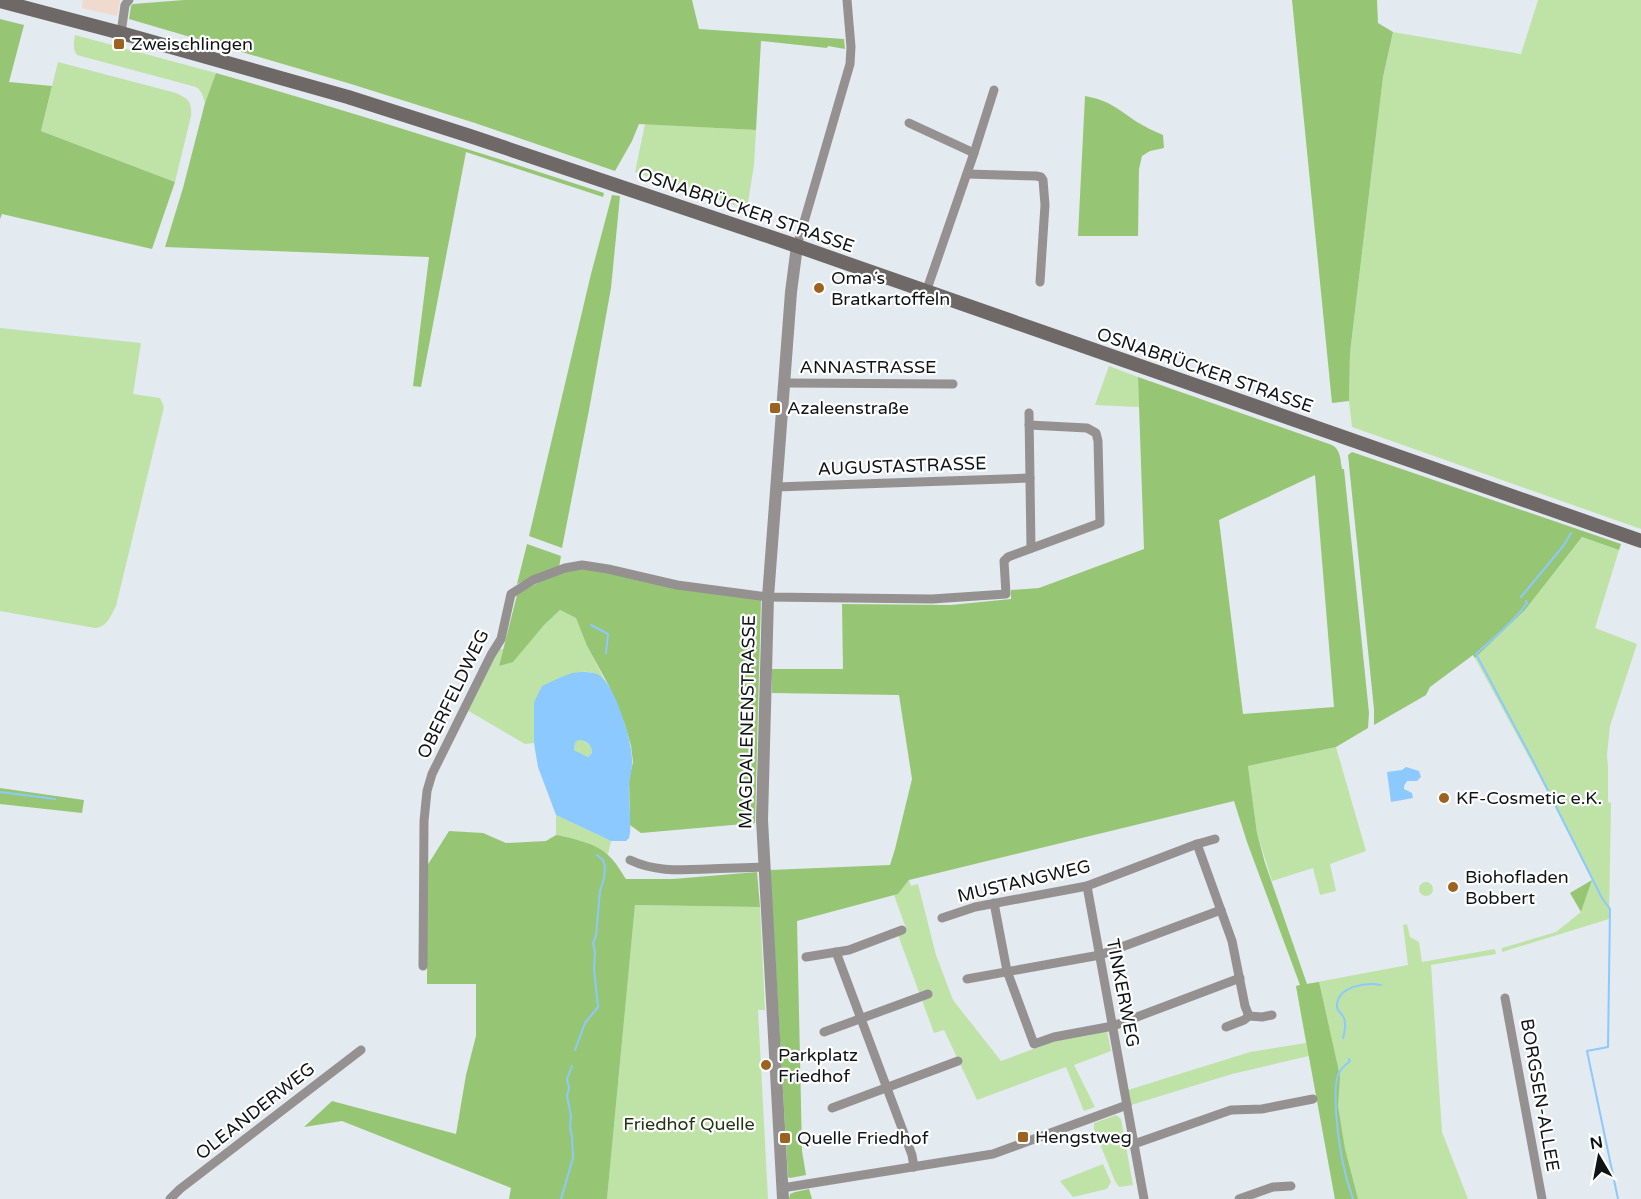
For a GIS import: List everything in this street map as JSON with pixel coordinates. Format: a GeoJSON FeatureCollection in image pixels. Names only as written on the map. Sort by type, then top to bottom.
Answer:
{"type":"FeatureCollection","features":[{"type":"Feature","properties":{"kind":"main road","name":"OSNABRÜCKER STRASSE"},"geometry":{"type":"LineString","coordinates":[[0,1],[121,33],[382,108],[612,183],[1641,541]]}},
{"type":"Feature","properties":{"kind":"street"},"geometry":{"type":"LineString","coordinates":[[121,33],[125,5],[129,0]]}},
{"type":"Feature","properties":{"kind":"street"},"geometry":{"type":"LineString","coordinates":[[797,246],[850,64],[847,0]]}},
{"type":"Feature","properties":{"kind":"street"},"geometry":{"type":"LineString","coordinates":[[926,292],[994,90]]}},
{"type":"Feature","properties":{"kind":"street"},"geometry":{"type":"LineString","coordinates":[[909,123],[974,153]]}},
{"type":"Feature","properties":{"kind":"street"},"geometry":{"type":"LineString","coordinates":[[967,174],[1041,177],[1045,205],[1040,282]]}},
{"type":"Feature","properties":{"kind":"street","name":"MAGDALENENSTRASSE"},"geometry":{"type":"LineString","coordinates":[[782,1193],[762,820],[768,597],[791,292],[797,246]]}},
{"type":"Feature","properties":{"kind":"street","name":"ANNASTRASSE"},"geometry":{"type":"LineString","coordinates":[[784,383],[952,384]]}},
{"type":"Feature","properties":{"kind":"street"},"geometry":{"type":"LineString","coordinates":[[1029,413],[1029,425],[1031,548],[1100,523],[1096,433],[1088,428],[1029,425]]}},
{"type":"Feature","properties":{"kind":"street","name":"AUGUSTASTRASSE"},"geometry":{"type":"LineString","coordinates":[[776,487],[1030,477]]}},
{"type":"Feature","properties":{"kind":"street","name":"OBERFELDWEG"},"geometry":{"type":"LineString","coordinates":[[423,966],[423,821],[427,791],[432,774],[490,655],[501,639],[511,594],[533,580],[552,572],[582,565],[677,585],[768,597],[938,599],[1006,594],[1004,561],[1008,557],[1031,548]]}},
{"type":"Feature","properties":{"kind":"street","name":"MUSTANGWEG"},"geometry":{"type":"LineString","coordinates":[[942,918],[975,907],[1087,886],[1215,839]]}},
{"type":"Feature","properties":{"kind":"street"},"geometry":{"type":"LineString","coordinates":[[1197,844],[1232,941],[1245,1006],[1250,1016]]}},
{"type":"Feature","properties":{"kind":"street"},"geometry":{"type":"LineString","coordinates":[[630,860],[655,869],[672,870],[764,867]]}},
{"type":"Feature","properties":{"kind":"street","name":"TINKERWEG"},"geometry":{"type":"LineString","coordinates":[[1087,886],[1144,1199]]}},
{"type":"Feature","properties":{"kind":"street"},"geometry":{"type":"LineString","coordinates":[[994,903],[1007,971],[1034,1044],[1054,1037],[1113,1026],[1240,978]]}},
{"type":"Feature","properties":{"kind":"street"},"geometry":{"type":"LineString","coordinates":[[967,979],[1100,956],[1221,910]]}},
{"type":"Feature","properties":{"kind":"street"},"geometry":{"type":"LineString","coordinates":[[806,957],[849,950],[902,930]]}},
{"type":"Feature","properties":{"kind":"street"},"geometry":{"type":"LineString","coordinates":[[836,952],[912,1155],[914,1167]]}},
{"type":"Feature","properties":{"kind":"street"},"geometry":{"type":"LineString","coordinates":[[824,1032],[928,994]]}},
{"type":"Feature","properties":{"kind":"street","name":"BORGSEN-ALLEE"},"geometry":{"type":"LineString","coordinates":[[1505,998],[1542,1199]]}},
{"type":"Feature","properties":{"kind":"street"},"geometry":{"type":"LineString","coordinates":[[1226,1027],[1250,1016],[1272,1015]]}},
{"type":"Feature","properties":{"kind":"street","name":"OLEANDERWEG"},"geometry":{"type":"LineString","coordinates":[[170,1199],[362,1050]]}},
{"type":"Feature","properties":{"kind":"street"},"geometry":{"type":"LineString","coordinates":[[831,1108],[958,1061]]}},
{"type":"Feature","properties":{"kind":"street"},"geometry":{"type":"LineString","coordinates":[[1134,1144],[1231,1110],[1254,1110],[1313,1099]]}},
{"type":"Feature","properties":{"kind":"street"},"geometry":{"type":"LineString","coordinates":[[782,1193],[993,1154],[1127,1105]]}},
{"type":"Feature","properties":{"kind":"street"},"geometry":{"type":"LineString","coordinates":[[1239,1199],[1273,1187],[1291,1186]]}},
{"type":"Feature","properties":{"kind":"shaded area"},"geometry":{"type":"Polygon","coordinates":[[[83,0],[120,0],[117,16],[82,8],[83,0]]]}},
{"type":"Feature","properties":{"kind":"green space"},"geometry":{"type":"Polygon","coordinates":[[[184,0],[692,0],[699,29],[844,39],[845,49],[761,41],[756,130],[639,124],[615,171],[351,84],[129,19],[133,4],[184,0]]]}},
{"type":"Feature","properties":{"kind":"green space"},"geometry":{"type":"Polygon","coordinates":[[[1292,0],[1377,0],[1378,23],[1393,32],[1383,77],[1350,353],[1349,401],[1332,403],[1292,0]]]}},
{"type":"Feature","properties":{"kind":"green space"},"geometry":{"type":"Polygon","coordinates":[[[1538,0],[1641,0],[1641,529],[1352,427],[1349,401],[1350,353],[1383,77],[1393,32],[1521,54],[1538,0]]]}},
{"type":"Feature","properties":{"kind":"green space"},"geometry":{"type":"Polygon","coordinates":[[[0,19],[24,25],[9,82],[52,86],[41,131],[175,182],[152,249],[2,214],[0,219],[0,19]]]}},
{"type":"Feature","properties":{"kind":"green space"},"geometry":{"type":"Polygon","coordinates":[[[75,35],[216,73],[205,103],[201,92],[196,87],[77,55],[74,47],[75,35]]]}},
{"type":"Feature","properties":{"kind":"green space"},"geometry":{"type":"Polygon","coordinates":[[[58,62],[176,93],[186,99],[191,107],[191,116],[175,182],[41,131],[58,62]]]}},
{"type":"Feature","properties":{"kind":"green space"},"geometry":{"type":"Polygon","coordinates":[[[216,73],[362,116],[604,193],[603,197],[466,152],[421,387],[413,386],[429,257],[165,247],[205,103],[216,73]]]}},
{"type":"Feature","properties":{"kind":"green space"},"geometry":{"type":"Polygon","coordinates":[[[1085,96],[1107,103],[1140,124],[1163,135],[1164,148],[1150,151],[1142,156],[1139,169],[1138,236],[1078,236],[1085,96]]]}},
{"type":"Feature","properties":{"kind":"green space"},"geometry":{"type":"Polygon","coordinates":[[[645,124],[756,130],[754,165],[747,209],[635,172],[645,124]]]}},
{"type":"Feature","properties":{"kind":"green space"},"geometry":{"type":"Polygon","coordinates":[[[612,195],[620,196],[611,288],[562,548],[529,536],[612,195]]]}},
{"type":"Feature","properties":{"kind":"green space"},"geometry":{"type":"Polygon","coordinates":[[[0,328],[141,343],[133,394],[160,398],[164,407],[116,606],[108,621],[102,626],[95,628],[0,611],[0,328]]]}},
{"type":"Feature","properties":{"kind":"green space"},"geometry":{"type":"Polygon","coordinates":[[[1109,366],[1138,377],[1139,407],[1095,405],[1109,366]]]}},
{"type":"Feature","properties":{"kind":"green space"},"geometry":{"type":"Polygon","coordinates":[[[1138,377],[1332,445],[1339,452],[1342,469],[1344,469],[1369,713],[1368,728],[1336,747],[1248,766],[1257,833],[1265,863],[1307,984],[1319,982],[1340,1076],[1338,1106],[1345,1149],[1358,1199],[1335,1199],[1296,986],[1300,985],[1234,801],[909,880],[898,894],[797,921],[802,1151],[806,1175],[788,1177],[770,870],[890,865],[912,779],[899,695],[772,693],[772,669],[843,669],[842,604],[951,605],[1011,599],[1011,590],[1039,588],[1144,549],[1138,377]],[[1315,475],[1219,520],[1243,714],[1334,707],[1315,475]]]}},
{"type":"Feature","properties":{"kind":"green space"},"geometry":{"type":"Polygon","coordinates":[[[1352,452],[1621,544],[1619,550],[1582,537],[1525,610],[1475,658],[1473,655],[1430,687],[1426,695],[1374,725],[1348,455],[1352,452]]]}},
{"type":"Feature","properties":{"kind":"green space"},"geometry":{"type":"Polygon","coordinates":[[[1582,537],[1619,550],[1595,628],[1637,644],[1610,726],[1607,755],[1608,802],[1611,803],[1609,919],[1502,952],[1502,948],[1556,932],[1581,912],[1592,880],[1543,783],[1475,658],[1525,610],[1582,537]]]}},
{"type":"Feature","properties":{"kind":"green space"},"geometry":{"type":"Polygon","coordinates":[[[527,544],[561,556],[559,567],[517,584],[527,544]]]}},
{"type":"Feature","properties":{"kind":"green space"},"geometry":{"type":"Polygon","coordinates":[[[583,568],[761,600],[755,823],[641,833],[630,825],[629,779],[633,762],[631,746],[609,686],[587,646],[576,618],[560,610],[544,625],[513,662],[499,666],[517,595],[549,578],[583,568]]]}},
{"type":"Feature","properties":{"kind":"green space"},"geometry":{"type":"Polygon","coordinates":[[[560,610],[576,618],[604,679],[594,673],[582,672],[534,702],[534,743],[525,744],[467,710],[496,649],[503,649],[499,666],[560,610]]]}},
{"type":"Feature","properties":{"kind":"green space"},"geometry":{"type":"Polygon","coordinates":[[[578,739],[590,745],[592,753],[588,757],[574,750],[578,739]]]}},
{"type":"Feature","properties":{"kind":"green space"},"geometry":{"type":"Polygon","coordinates":[[[1336,747],[1366,851],[1330,864],[1336,891],[1320,895],[1313,868],[1272,881],[1257,833],[1248,766],[1336,747]]]}},
{"type":"Feature","properties":{"kind":"green space"},"geometry":{"type":"Polygon","coordinates":[[[0,788],[84,800],[82,813],[0,804],[0,788]]]}},
{"type":"Feature","properties":{"kind":"green space"},"geometry":{"type":"Polygon","coordinates":[[[556,815],[611,841],[608,854],[599,848],[556,835],[556,815]]]}},
{"type":"Feature","properties":{"kind":"green space"},"geometry":{"type":"Polygon","coordinates":[[[449,831],[483,833],[506,843],[546,841],[556,835],[577,840],[604,852],[614,861],[626,879],[673,879],[757,872],[760,907],[635,905],[607,1199],[509,1199],[511,1188],[342,1121],[304,1127],[332,1101],[456,1134],[466,1075],[476,1036],[476,984],[427,984],[427,866],[449,831]]]}},
{"type":"Feature","properties":{"kind":"green space"},"geometry":{"type":"Polygon","coordinates":[[[909,880],[911,886],[918,884],[936,955],[953,1000],[1001,1061],[1057,1040],[1107,1031],[1111,1051],[1074,1065],[1095,1107],[1084,1111],[1066,1067],[977,1100],[944,1030],[934,1033],[898,935],[907,931],[894,895],[898,894],[909,880]]]}},
{"type":"Feature","properties":{"kind":"green space"},"geometry":{"type":"Polygon","coordinates":[[[1592,880],[1581,912],[1570,893],[1592,880]]]}},
{"type":"Feature","properties":{"kind":"green space"},"geometry":{"type":"Polygon","coordinates":[[[1426,882],[1431,884],[1433,889],[1431,894],[1426,896],[1421,894],[1419,889],[1421,884],[1426,882]]]}},
{"type":"Feature","properties":{"kind":"green space","name":"Friedhof Quelle"},"geometry":{"type":"Polygon","coordinates":[[[635,905],[760,907],[765,1010],[758,1010],[768,1199],[607,1199],[635,905]]]}},
{"type":"Feature","properties":{"kind":"green space"},"geometry":{"type":"Polygon","coordinates":[[[1407,924],[1410,937],[1419,942],[1422,962],[1495,949],[1496,954],[1431,965],[1442,1132],[1468,1199],[1335,1199],[1309,1056],[1232,1074],[1131,1105],[1128,1090],[1250,1052],[1306,1043],[1296,986],[1408,965],[1403,925],[1407,924]]]}},
{"type":"Feature","properties":{"kind":"green space"},"geometry":{"type":"Polygon","coordinates":[[[1116,1115],[1121,1119],[1133,1185],[1119,1187],[1094,1129],[1094,1123],[1116,1115]]]}},
{"type":"Feature","properties":{"kind":"green space"},"geometry":{"type":"Polygon","coordinates":[[[1103,1164],[1111,1182],[1107,1189],[1073,1197],[1060,1181],[1103,1164]]]}},
{"type":"Feature","properties":{"kind":"green space"},"geometry":{"type":"Polygon","coordinates":[[[809,1189],[812,1199],[789,1199],[790,1194],[809,1189]]]}},
{"type":"Feature","properties":{"kind":"water"},"geometry":{"type":"Polygon","coordinates":[[[588,672],[599,675],[611,690],[622,714],[632,759],[629,787],[630,833],[626,841],[611,841],[556,815],[538,767],[534,743],[534,702],[542,686],[572,673],[588,672]],[[578,740],[574,750],[588,757],[592,753],[591,747],[588,743],[578,740]]]}},
{"type":"Feature","properties":{"kind":"water"},"geometry":{"type":"Polygon","coordinates":[[[1406,767],[1419,771],[1421,777],[1417,781],[1407,781],[1404,786],[1404,789],[1412,793],[1413,798],[1391,802],[1387,772],[1402,770],[1406,767]]]}},
{"type":"Feature","properties":{"kind":"waterway"},"geometry":{"type":"LineString","coordinates":[[1521,597],[1564,545],[1571,533]]}},
{"type":"Feature","properties":{"kind":"waterway"},"geometry":{"type":"LineString","coordinates":[[1526,601],[1527,603],[1516,617],[1476,654],[1602,898],[1610,909],[1608,1047],[1587,1051],[1618,1199]]}},
{"type":"Feature","properties":{"kind":"waterway"},"geometry":{"type":"LineString","coordinates":[[591,625],[608,634],[606,653]]}},
{"type":"Feature","properties":{"kind":"waterway"},"geometry":{"type":"LineString","coordinates":[[0,792],[55,799]]}},
{"type":"Feature","properties":{"kind":"waterway"},"geometry":{"type":"LineString","coordinates":[[575,1050],[585,1023],[598,1007],[593,943],[596,936],[600,891],[605,867],[603,860],[597,855]]}},
{"type":"Feature","properties":{"kind":"waterway"},"geometry":{"type":"LineString","coordinates":[[1343,1038],[1345,1020],[1338,1010],[1338,999],[1354,987],[1368,984],[1381,985]]}},
{"type":"Feature","properties":{"kind":"waterway"},"geometry":{"type":"LineString","coordinates":[[1349,1059],[1350,1061],[1338,1075],[1336,1098],[1342,1156],[1353,1199]]}},
{"type":"Feature","properties":{"kind":"waterway"},"geometry":{"type":"LineString","coordinates":[[561,1199],[573,1158],[571,1116],[567,1096],[569,1088],[567,1079],[572,1066]]}},
{"type":"Feature","properties":{"kind":"place","name":"Zweischlingen"},"geometry":{"type":"Point","coordinates":[119,44]}},
{"type":"Feature","properties":{"kind":"place","name":"Oma´s Bratkartoffeln"},"geometry":{"type":"Point","coordinates":[819,288]}},
{"type":"Feature","properties":{"kind":"place","name":"Azaleenstraße"},"geometry":{"type":"Point","coordinates":[775,408]}},
{"type":"Feature","properties":{"kind":"place","name":"KF-Cosmetic e.K."},"geometry":{"type":"Point","coordinates":[1444,798]}},
{"type":"Feature","properties":{"kind":"place","name":"Biohofladen Bobbert"},"geometry":{"type":"Point","coordinates":[1453,887]}},
{"type":"Feature","properties":{"kind":"place","name":"Parkplatz Friedhof"},"geometry":{"type":"Point","coordinates":[766,1065]}},
{"type":"Feature","properties":{"kind":"place","name":"Hengstweg"},"geometry":{"type":"Point","coordinates":[1023,1137]}},
{"type":"Feature","properties":{"kind":"place","name":"Quelle Friedhof"},"geometry":{"type":"Point","coordinates":[785,1138]}}]}
